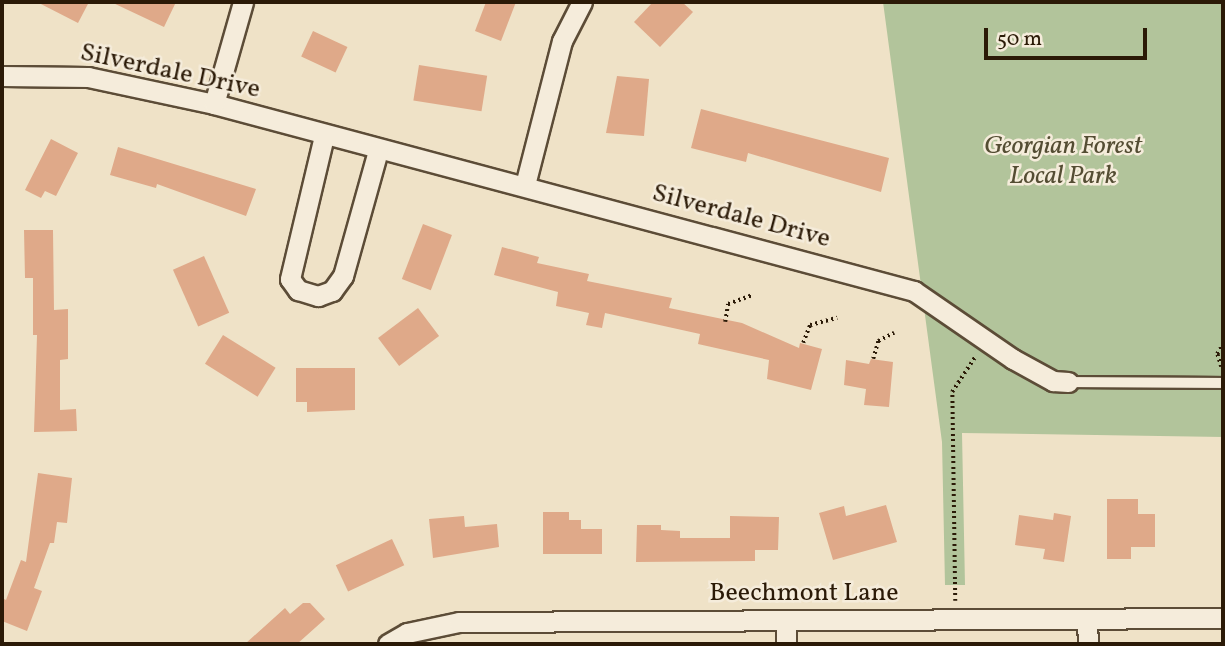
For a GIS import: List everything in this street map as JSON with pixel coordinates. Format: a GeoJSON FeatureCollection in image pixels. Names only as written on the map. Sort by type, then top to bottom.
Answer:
{"type":"FeatureCollection","features":[{"type":"Feature","properties":{"kind":"street"},"geometry":{"type":"LineString","coordinates":[[214,104],[243,2]]}},
{"type":"Feature","properties":{"kind":"street"},"geometry":{"type":"LineString","coordinates":[[525,185],[562,41],[582,2]]}},
{"type":"Feature","properties":{"kind":"street","name":"Silverdale Drive"},"geometry":{"type":"LineString","coordinates":[[2,76],[88,78],[214,104],[378,151],[525,185],[914,291],[985,340],[1046,377],[1068,383]]}},
{"type":"Feature","properties":{"kind":"street"},"geometry":{"type":"LineString","coordinates":[[324,136],[290,279],[298,290],[318,296],[332,291],[343,276],[378,151]]}},
{"type":"Feature","properties":{"kind":"street","name":"Beechmont Lane"},"geometry":{"type":"LineString","coordinates":[[388,644],[407,634],[458,622],[1223,618]]}},
{"type":"Feature","properties":{"kind":"street"},"geometry":{"type":"LineString","coordinates":[[1087,619],[1088,644]]}},
{"type":"Feature","properties":{"kind":"street"},"geometry":{"type":"LineString","coordinates":[[786,620],[786,644]]}},
{"type":"Feature","properties":{"kind":"lane"},"geometry":{"type":"LineString","coordinates":[[1068,383],[1223,380]]}},
{"type":"Feature","properties":{"kind":"path"},"geometry":{"type":"LineString","coordinates":[[725,322],[728,304],[753,295]]}},
{"type":"Feature","properties":{"kind":"path"},"geometry":{"type":"LineString","coordinates":[[803,343],[810,325],[837,318]]}},
{"type":"Feature","properties":{"kind":"path"},"geometry":{"type":"LineString","coordinates":[[873,359],[878,341],[894,333]]}},
{"type":"Feature","properties":{"kind":"path"},"geometry":{"type":"LineString","coordinates":[[951,619],[958,587],[952,392],[985,340]]}},
{"type":"Feature","properties":{"kind":"path"},"geometry":{"type":"LineString","coordinates":[[1223,344],[1217,354],[1223,380]]}},
{"type":"Feature","properties":{"kind":"green space","name":"Georgian Forest Local Park"},"geometry":{"type":"Polygon","coordinates":[[[883,2],[1223,2],[1223,437],[962,433],[965,585],[945,585],[942,442],[883,2]]]}},
{"type":"Feature","properties":{"kind":"building"},"geometry":{"type":"Polygon","coordinates":[[[37,2],[89,2],[78,23],[37,2]]]}},
{"type":"Feature","properties":{"kind":"building"},"geometry":{"type":"Polygon","coordinates":[[[111,2],[176,2],[164,27],[111,2]]]}},
{"type":"Feature","properties":{"kind":"building"},"geometry":{"type":"Polygon","coordinates":[[[486,2],[516,2],[501,41],[475,31],[486,2]]]}},
{"type":"Feature","properties":{"kind":"building"},"geometry":{"type":"Polygon","coordinates":[[[653,2],[682,2],[693,12],[660,47],[634,22],[653,2]]]}},
{"type":"Feature","properties":{"kind":"building"},"geometry":{"type":"Polygon","coordinates":[[[313,31],[347,47],[336,72],[301,56],[313,31]]]}},
{"type":"Feature","properties":{"kind":"building"},"geometry":{"type":"Polygon","coordinates":[[[419,65],[487,76],[482,111],[413,101],[419,65]]]}},
{"type":"Feature","properties":{"kind":"building"},"geometry":{"type":"Polygon","coordinates":[[[617,76],[649,79],[644,136],[606,133],[617,76]]]}},
{"type":"Feature","properties":{"kind":"building"},"geometry":{"type":"Polygon","coordinates":[[[701,109],[889,158],[881,192],[748,153],[746,162],[691,148],[701,109]]]}},
{"type":"Feature","properties":{"kind":"building"},"geometry":{"type":"Polygon","coordinates":[[[51,139],[78,153],[56,196],[45,191],[41,198],[25,190],[51,139]]]}},
{"type":"Feature","properties":{"kind":"building"},"geometry":{"type":"Polygon","coordinates":[[[118,147],[256,189],[246,216],[157,184],[156,188],[110,175],[118,147]]]}},
{"type":"Feature","properties":{"kind":"building"},"geometry":{"type":"Polygon","coordinates":[[[423,224],[452,235],[431,290],[402,279],[423,224]]]}},
{"type":"Feature","properties":{"kind":"building"},"geometry":{"type":"Polygon","coordinates":[[[24,230],[53,230],[54,310],[68,309],[68,359],[60,360],[60,410],[76,409],[77,431],[34,432],[37,335],[33,335],[33,278],[25,278],[24,230]]]}},
{"type":"Feature","properties":{"kind":"building"},"geometry":{"type":"Polygon","coordinates":[[[502,247],[539,257],[537,263],[589,274],[587,281],[672,298],[669,308],[742,323],[799,348],[800,343],[822,349],[811,390],[767,379],[769,360],[698,344],[700,334],[605,313],[602,328],[586,325],[589,313],[556,306],[558,292],[494,275],[502,247]]]}},
{"type":"Feature","properties":{"kind":"building"},"geometry":{"type":"Polygon","coordinates":[[[204,256],[229,313],[198,326],[173,270],[204,256]]]}},
{"type":"Feature","properties":{"kind":"building"},"geometry":{"type":"Polygon","coordinates":[[[418,308],[439,336],[399,366],[378,338],[418,308]]]}},
{"type":"Feature","properties":{"kind":"building"},"geometry":{"type":"Polygon","coordinates":[[[223,335],[276,368],[258,397],[205,364],[223,335]]]}},
{"type":"Feature","properties":{"kind":"building"},"geometry":{"type":"Polygon","coordinates":[[[871,359],[893,362],[889,407],[864,405],[866,389],[844,385],[846,360],[869,364],[871,359]]]}},
{"type":"Feature","properties":{"kind":"building"},"geometry":{"type":"Polygon","coordinates":[[[296,368],[355,368],[355,410],[307,412],[307,402],[296,402],[296,368]]]}},
{"type":"Feature","properties":{"kind":"building"},"geometry":{"type":"Polygon","coordinates":[[[38,473],[72,478],[67,523],[57,522],[54,543],[50,543],[34,588],[42,591],[27,631],[2,621],[2,598],[6,600],[21,560],[26,562],[38,473]]]}},
{"type":"Feature","properties":{"kind":"building"},"geometry":{"type":"Polygon","coordinates":[[[1107,499],[1138,499],[1138,514],[1155,514],[1155,547],[1131,547],[1131,559],[1107,559],[1107,499]]]}},
{"type":"Feature","properties":{"kind":"building"},"geometry":{"type":"Polygon","coordinates":[[[886,505],[897,542],[833,560],[819,513],[844,506],[846,516],[886,505]]]}},
{"type":"Feature","properties":{"kind":"building"},"geometry":{"type":"Polygon","coordinates":[[[543,512],[569,512],[569,520],[581,520],[581,529],[602,529],[602,554],[543,554],[543,512]]]}},
{"type":"Feature","properties":{"kind":"building"},"geometry":{"type":"Polygon","coordinates":[[[1054,513],[1071,516],[1064,562],[1043,559],[1045,549],[1015,545],[1019,515],[1053,520],[1054,513]]]}},
{"type":"Feature","properties":{"kind":"building"},"geometry":{"type":"Polygon","coordinates":[[[464,516],[465,527],[497,524],[499,547],[433,558],[429,519],[464,516]]]}},
{"type":"Feature","properties":{"kind":"building"},"geometry":{"type":"Polygon","coordinates":[[[730,516],[779,517],[778,550],[755,550],[755,561],[636,562],[637,525],[661,525],[661,530],[680,531],[680,538],[730,538],[730,516]]]}},
{"type":"Feature","properties":{"kind":"building"},"geometry":{"type":"Polygon","coordinates":[[[392,539],[404,565],[348,591],[336,565],[392,539]]]}},
{"type":"Feature","properties":{"kind":"building"},"geometry":{"type":"Polygon","coordinates":[[[303,603],[310,603],[325,619],[297,644],[245,644],[285,608],[290,614],[303,603]]]}}]}
